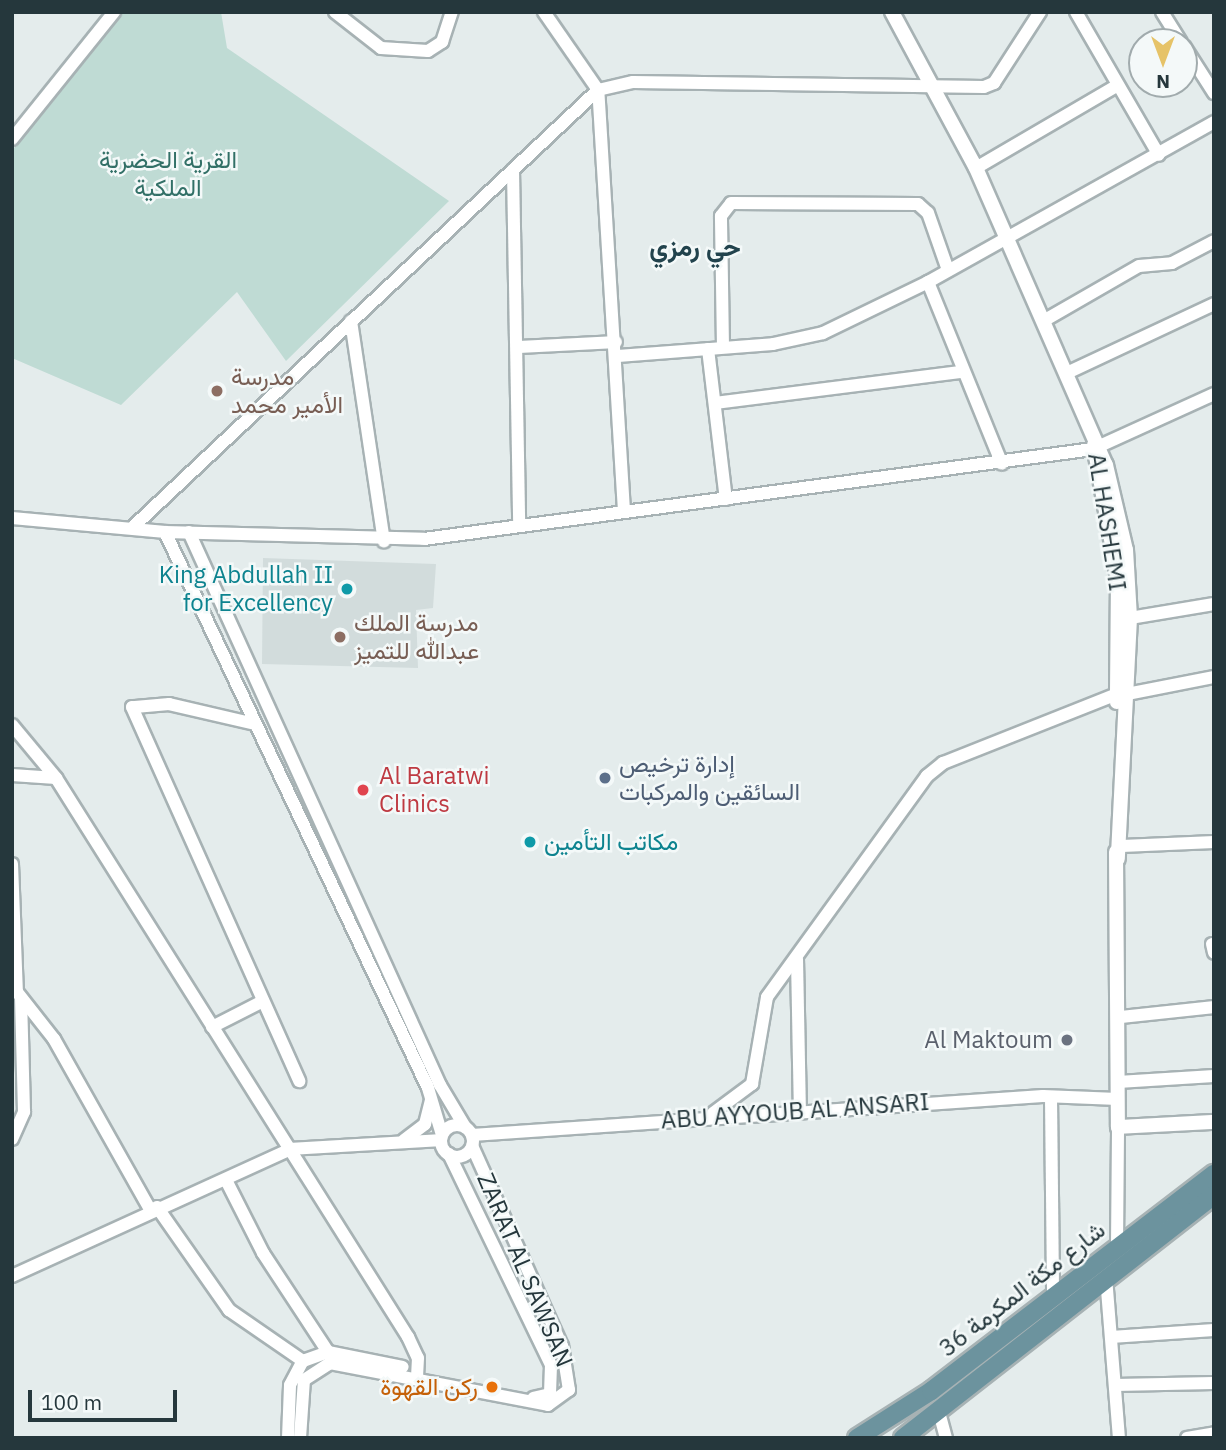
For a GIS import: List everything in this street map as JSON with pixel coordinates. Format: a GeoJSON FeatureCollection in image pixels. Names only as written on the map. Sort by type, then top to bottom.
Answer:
{"type":"FeatureCollection","features":[{"type":"Feature","properties":{"kind":"main road","name":"شارع مكة المكرمة 36"},"geometry":{"type":"LineString","coordinates":[[857,1438],[1053,1298],[1116,1246],[1214,1174]]}},
{"type":"Feature","properties":{"kind":"main road","name":"شارع مكة المكرمة 36"},"geometry":{"type":"LineString","coordinates":[[904,1438],[1214,1195]]}},
{"type":"Feature","properties":{"kind":"street"},"geometry":{"type":"LineString","coordinates":[[12,139],[114,12]]}},
{"type":"Feature","properties":{"kind":"street"},"geometry":{"type":"LineString","coordinates":[[335,12],[381,48],[428,51],[442,42],[452,12]]}},
{"type":"Feature","properties":{"kind":"street"},"geometry":{"type":"LineString","coordinates":[[544,12],[598,90],[618,356],[624,511]]}},
{"type":"Feature","properties":{"kind":"street","name":"AL HASHEMI"},"geometry":{"type":"LineString","coordinates":[[892,12],[934,85],[1008,236],[1069,372],[1096,446],[1119,542],[1130,618],[1122,694]]}},
{"type":"Feature","properties":{"kind":"street"},"geometry":{"type":"LineString","coordinates":[[134,526],[598,90],[634,82],[934,85],[967,89],[994,83],[1040,12]]}},
{"type":"Feature","properties":{"kind":"street"},"geometry":{"type":"LineString","coordinates":[[1076,12],[1159,155]]}},
{"type":"Feature","properties":{"kind":"street"},"geometry":{"type":"LineString","coordinates":[[1162,12],[1172,28]]}},
{"type":"Feature","properties":{"kind":"street"},"geometry":{"type":"LineString","coordinates":[[1198,68],[1214,93]]}},
{"type":"Feature","properties":{"kind":"street"},"geometry":{"type":"LineString","coordinates":[[976,168],[1118,85]]}},
{"type":"Feature","properties":{"kind":"street"},"geometry":{"type":"LineString","coordinates":[[618,356],[723,347],[823,333],[928,282],[1214,122]]}},
{"type":"Feature","properties":{"kind":"street"},"geometry":{"type":"LineString","coordinates":[[513,170],[520,347],[519,526]]}},
{"type":"Feature","properties":{"kind":"street"},"geometry":{"type":"LineString","coordinates":[[723,347],[721,216],[731,203],[918,204],[928,214],[948,270]]}},
{"type":"Feature","properties":{"kind":"street"},"geometry":{"type":"LineString","coordinates":[[1045,320],[1139,266],[1172,263],[1214,241]]}},
{"type":"Feature","properties":{"kind":"street"},"geometry":{"type":"LineString","coordinates":[[928,282],[961,372],[1002,464]]}},
{"type":"Feature","properties":{"kind":"street"},"geometry":{"type":"LineString","coordinates":[[1069,372],[1214,304]]}},
{"type":"Feature","properties":{"kind":"street"},"geometry":{"type":"LineString","coordinates":[[351,321],[384,542]]}},
{"type":"Feature","properties":{"kind":"street"},"geometry":{"type":"LineString","coordinates":[[520,347],[616,342]]}},
{"type":"Feature","properties":{"kind":"street"},"geometry":{"type":"LineString","coordinates":[[708,348],[726,499]]}},
{"type":"Feature","properties":{"kind":"street"},"geometry":{"type":"LineString","coordinates":[[715,403],[961,372]]}},
{"type":"Feature","properties":{"kind":"street"},"geometry":{"type":"LineString","coordinates":[[12,518],[134,526],[165,532],[384,542],[1002,464],[1096,446],[1214,394]]}},
{"type":"Feature","properties":{"kind":"street"},"geometry":{"type":"LineString","coordinates":[[165,532],[432,1096],[441,1138],[537,1330],[551,1365],[552,1388],[542,1399],[418,1375],[328,1352],[303,1360],[290,1385],[288,1438]]}},
{"type":"Feature","properties":{"kind":"street"},"geometry":{"type":"LineString","coordinates":[[190,532],[440,1085],[470,1136],[465,1154],[449,1154]]}},
{"type":"Feature","properties":{"kind":"street","name":"AL HASHEMI"},"geometry":{"type":"LineString","coordinates":[[1118,1127],[1122,694],[1119,542]]}},
{"type":"Feature","properties":{"kind":"street"},"geometry":{"type":"LineString","coordinates":[[1130,618],[1214,604]]}},
{"type":"Feature","properties":{"kind":"street"},"geometry":{"type":"LineString","coordinates":[[710,1115],[752,1084],[760,1018],[797,959],[914,792],[943,762],[1122,694],[1214,677]]}},
{"type":"Feature","properties":{"kind":"street"},"geometry":{"type":"LineString","coordinates":[[255,724],[169,704],[132,707],[299,1081]]}},
{"type":"Feature","properties":{"kind":"street"},"geometry":{"type":"LineString","coordinates":[[12,724],[56,778],[291,1149],[408,1337],[418,1375]]}},
{"type":"Feature","properties":{"kind":"street"},"geometry":{"type":"LineString","coordinates":[[12,775],[56,778]]}},
{"type":"Feature","properties":{"kind":"street"},"geometry":{"type":"LineString","coordinates":[[1120,852],[1214,842]]}},
{"type":"Feature","properties":{"kind":"street"},"geometry":{"type":"LineString","coordinates":[[12,864],[14,965],[24,1112],[12,1139]]}},
{"type":"Feature","properties":{"kind":"street"},"geometry":{"type":"LineString","coordinates":[[797,959],[800,1110]]}},
{"type":"Feature","properties":{"kind":"street"},"geometry":{"type":"LineString","coordinates":[[17,993],[54,1039],[154,1209],[229,1310],[303,1360]]}},
{"type":"Feature","properties":{"kind":"street"},"geometry":{"type":"LineString","coordinates":[[212,1027],[263,1001]]}},
{"type":"Feature","properties":{"kind":"street"},"geometry":{"type":"LineString","coordinates":[[1121,1017],[1214,1007]]}},
{"type":"Feature","properties":{"kind":"street"},"geometry":{"type":"LineString","coordinates":[[1118,1082],[1214,1076]]}},
{"type":"Feature","properties":{"kind":"street"},"geometry":{"type":"LineString","coordinates":[[403,1140],[425,1124],[432,1096]]}},
{"type":"Feature","properties":{"kind":"street"},"geometry":{"type":"LineString","coordinates":[[1051,1097],[1053,1298]]}},
{"type":"Feature","properties":{"kind":"street","name":"ABU AYYOUB AL ANSARI"},"geometry":{"type":"LineString","coordinates":[[470,1136],[710,1115],[1051,1097],[1118,1099]]}},
{"type":"Feature","properties":{"kind":"street"},"geometry":{"type":"LineString","coordinates":[[1116,1246],[1118,1127],[1214,1122]]}},
{"type":"Feature","properties":{"kind":"street"},"geometry":{"type":"LineString","coordinates":[[12,1276],[154,1209],[226,1180],[291,1149],[441,1138],[454,1125],[470,1136]]}},
{"type":"Feature","properties":{"kind":"street","name":"ZARAT AL SAWSAN"},"geometry":{"type":"LineString","coordinates":[[300,1438],[304,1380],[322,1365],[418,1375],[548,1405],[569,1390],[562,1346],[470,1136]]}},
{"type":"Feature","properties":{"kind":"street"},"geometry":{"type":"LineString","coordinates":[[226,1180],[258,1244],[328,1352]]}},
{"type":"Feature","properties":{"kind":"street"},"geometry":{"type":"LineString","coordinates":[[1106,1277],[1119,1438]]}},
{"type":"Feature","properties":{"kind":"street"},"geometry":{"type":"LineString","coordinates":[[1111,1337],[1214,1330]]}},
{"type":"Feature","properties":{"kind":"street"},"geometry":{"type":"LineString","coordinates":[[1115,1385],[1214,1383]]}},
{"type":"Feature","properties":{"kind":"street"},"geometry":{"type":"LineString","coordinates":[[939,1412],[946,1438]]}},
{"type":"Feature","properties":{"kind":"street"},"geometry":{"type":"LineString","coordinates":[[1187,1438],[1214,1433]]}},
{"type":"Feature","properties":{"kind":"shaded area","name":"مدرسة الملك عبدالله للتميز"},"geometry":{"type":"Polygon","coordinates":[[[263,558],[436,564],[433,608],[416,610],[418,668],[262,664],[263,558]]]}},
{"type":"Feature","properties":{"kind":"green space","name":"القرية الحضرية الملكية"},"geometry":{"type":"Polygon","coordinates":[[[118,12],[221,12],[227,48],[449,201],[286,361],[237,292],[121,405],[12,358],[12,151],[118,12]]]}},
{"type":"Feature","properties":{"kind":"place","name":"مدرسة الأمير محمد"},"geometry":{"type":"Point","coordinates":[217,391]}},
{"type":"Feature","properties":{"kind":"place","name":"King Abdullah II for Excellency"},"geometry":{"type":"Point","coordinates":[347,589]}},
{"type":"Feature","properties":{"kind":"place","name":"مدرسة الملك عبدالله للتميز"},"geometry":{"type":"Point","coordinates":[340,637]}},
{"type":"Feature","properties":{"kind":"place","name":"إدارة ترخيص السائقين والمركبات"},"geometry":{"type":"Point","coordinates":[605,778]}},
{"type":"Feature","properties":{"kind":"place","name":"Al Baratwi Clinics"},"geometry":{"type":"Point","coordinates":[363,790]}},
{"type":"Feature","properties":{"kind":"place","name":"مكاتب التأمين"},"geometry":{"type":"Point","coordinates":[530,842]}},
{"type":"Feature","properties":{"kind":"place","name":"Al Maktoum"},"geometry":{"type":"Point","coordinates":[1067,1040]}},
{"type":"Feature","properties":{"kind":"place","name":"ركن القهوة"},"geometry":{"type":"Point","coordinates":[492,1387]}},
{"type":"Feature","properties":{"kind":"district","name":"حي رمزي"},"geometry":{"type":"Point","coordinates":[695,247]}}]}
